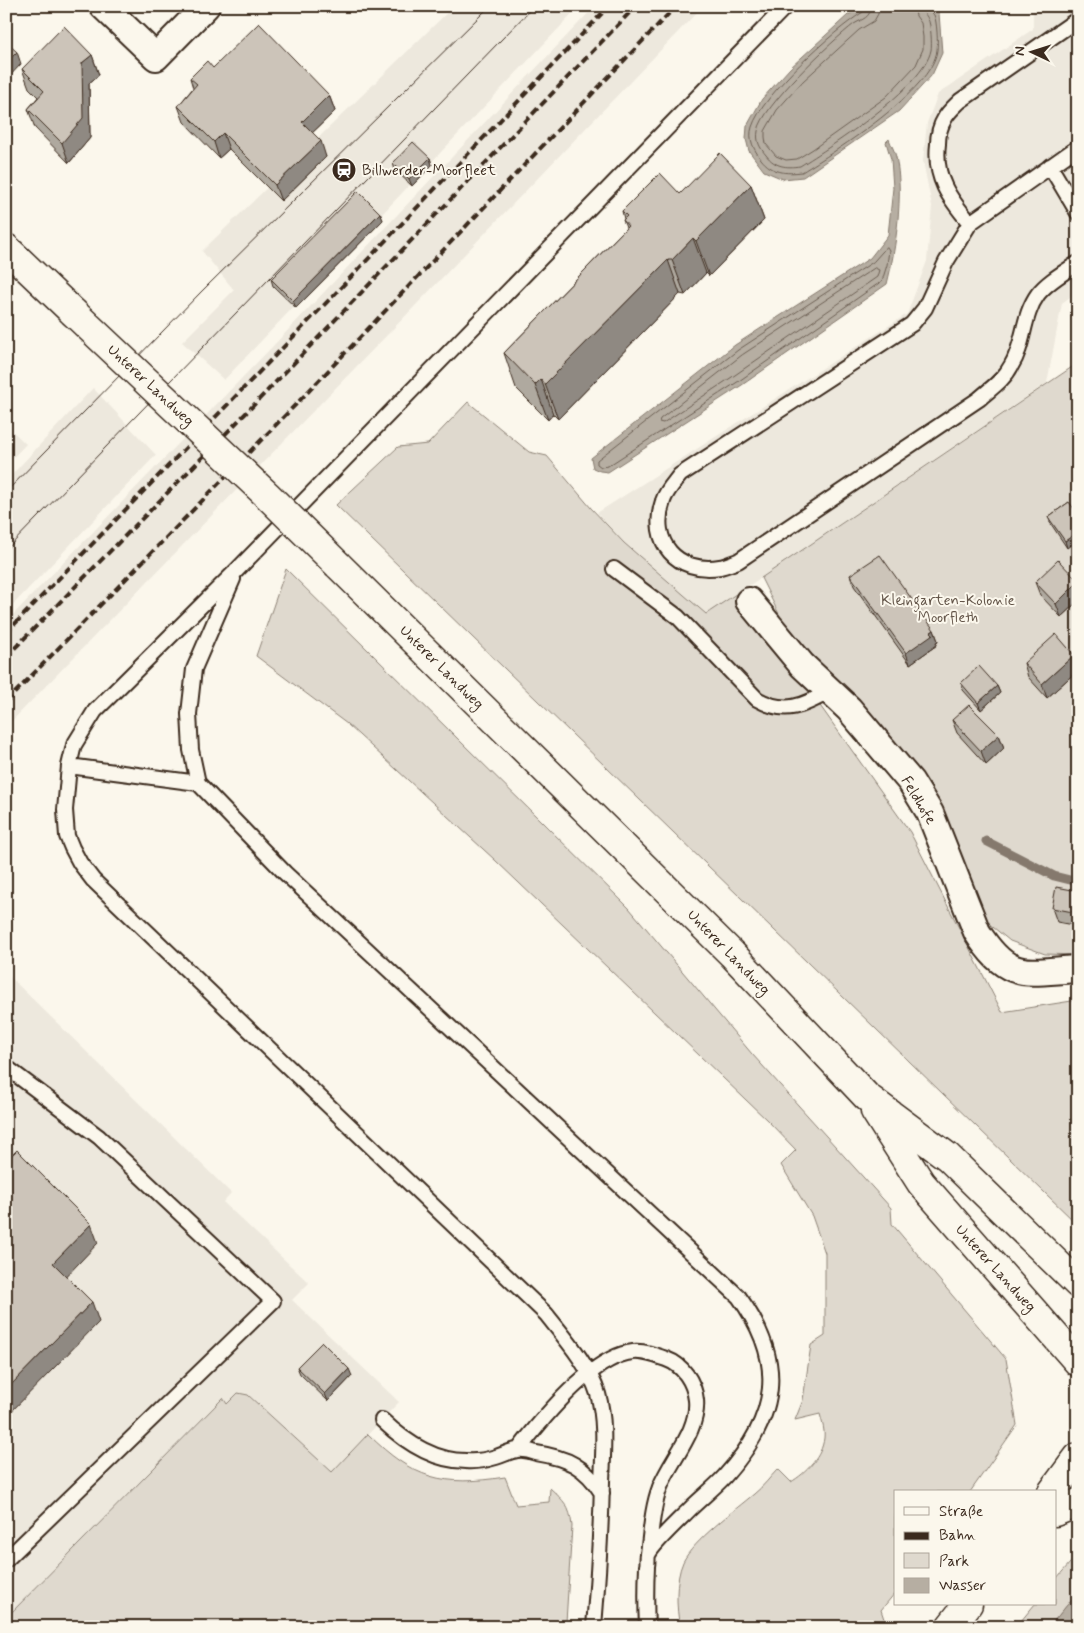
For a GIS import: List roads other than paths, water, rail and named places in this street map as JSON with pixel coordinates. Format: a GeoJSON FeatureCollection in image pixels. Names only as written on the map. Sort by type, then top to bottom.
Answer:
{"type":"FeatureCollection","features":[{"type":"Feature","properties":{"kind":"main road","name":"Unterer Landweg"},"geometry":{"type":"LineString","coordinates":[[6,248],[268,496],[338,565],[732,954],[867,1097],[948,1157],[1078,1284]]}},
{"type":"Feature","properties":{"kind":"main road","name":"Unterer Landweg"},"geometry":{"type":"LineString","coordinates":[[867,1097],[921,1183],[1078,1362]]}},
{"type":"Feature","properties":{"kind":"main road"},"geometry":{"type":"LineString","coordinates":[[1053,1490],[1078,1457]]}},
{"type":"Feature","properties":{"kind":"main road"},"geometry":{"type":"LineString","coordinates":[[1056,1512],[1078,1503]]}},
{"type":"Feature","properties":{"kind":"main road"},"geometry":{"type":"LineString","coordinates":[[950,1627],[966,1606]]}},
{"type":"Feature","properties":{"kind":"street"},"geometry":{"type":"LineString","coordinates":[[103,6],[156,57],[206,6]]}},
{"type":"Feature","properties":{"kind":"street","name":"Feldhofe"},"geometry":{"type":"LineString","coordinates":[[749,601],[802,665],[849,709],[911,782],[930,813],[977,932],[988,949],[999,961],[1013,969],[1026,972],[1042,973],[1078,969]]}},
{"type":"Feature","properties":{"kind":"lane"},"geometry":{"type":"LineString","coordinates":[[594,1627],[599,1570],[602,1493],[602,1419],[598,1394],[580,1359],[546,1314],[93,880],[80,863],[68,836],[66,810],[69,766],[74,744],[95,710],[236,571],[786,6]]}},
{"type":"Feature","properties":{"kind":"lane"},"geometry":{"type":"LineString","coordinates":[[970,223],[952,201],[938,170],[936,158],[938,140],[941,126],[946,116],[960,101],[1078,19]]}},
{"type":"Feature","properties":{"kind":"lane"},"geometry":{"type":"LineString","coordinates":[[1078,147],[970,223],[946,262],[925,308],[912,324],[680,475],[668,489],[662,501],[660,536],[666,549],[676,559],[698,567],[722,567],[738,561],[979,399],[1000,381],[1011,367],[1030,309],[1039,294],[1051,282],[1078,263]]}},
{"type":"Feature","properties":{"kind":"lane"},"geometry":{"type":"LineString","coordinates":[[1050,166],[1078,213]]}},
{"type":"Feature","properties":{"kind":"lane"},"geometry":{"type":"LineString","coordinates":[[614,569],[678,617],[757,699],[768,706],[795,707],[806,704],[830,691]]}},
{"type":"Feature","properties":{"kind":"lane"},"geometry":{"type":"LineString","coordinates":[[236,571],[194,669],[189,714],[191,750],[198,783],[285,873],[739,1297],[752,1315],[766,1348],[772,1374],[770,1396],[761,1425],[750,1446],[724,1477],[670,1528],[648,1554]]}},
{"type":"Feature","properties":{"kind":"lane"},"geometry":{"type":"LineString","coordinates":[[69,766],[198,783]]}},
{"type":"Feature","properties":{"kind":"lane"},"geometry":{"type":"LineString","coordinates":[[6,1067],[99,1137],[273,1301],[6,1560]]}},
{"type":"Feature","properties":{"kind":"lane"},"geometry":{"type":"LineString","coordinates":[[519,1449],[538,1423],[588,1374],[621,1355],[632,1352],[645,1352],[671,1361],[683,1370],[691,1382],[696,1400],[694,1418],[687,1437],[661,1485],[654,1504],[646,1587],[647,1627]]}},
{"type":"Feature","properties":{"kind":"lane"},"geometry":{"type":"LineString","coordinates":[[382,1420],[396,1434],[412,1445],[434,1455],[452,1460],[481,1461],[519,1449],[568,1461],[592,1478],[602,1493]]}},
{"type":"Feature","properties":{"kind":"water"},"geometry":{"type":"Polygon","coordinates":[[[864,6],[931,6],[939,13],[942,53],[932,75],[899,111],[803,177],[783,179],[764,171],[749,151],[746,139],[747,126],[762,99],[790,68],[848,15],[864,6]]]}},
{"type":"Feature","properties":{"kind":"water"},"geometry":{"type":"Polygon","coordinates":[[[889,139],[898,171],[899,204],[896,237],[887,284],[742,385],[608,472],[593,468],[591,458],[735,345],[870,258],[888,235],[893,188],[891,159],[886,142],[889,139]]]}},
{"type":"Feature","properties":{"kind":"water"},"geometry":{"type":"Polygon","coordinates":[[[1078,1592],[1078,1627],[1049,1627],[1078,1592]]]}},
{"type":"Feature","properties":{"kind":"waterway"},"geometry":{"type":"LineString","coordinates":[[986,841],[1054,876],[1078,882]]}},
{"type":"Feature","properties":{"kind":"tram line"},"geometry":{"type":"LineString","coordinates":[[6,492],[201,292],[490,6]]}},
{"type":"Feature","properties":{"kind":"tram line"},"geometry":{"type":"LineString","coordinates":[[6,550],[534,6]]}},
{"type":"Feature","properties":{"kind":"railway"},"geometry":{"type":"LineString","coordinates":[[6,633],[331,298],[609,6]]}},
{"type":"Feature","properties":{"kind":"railway"},"geometry":{"type":"LineString","coordinates":[[6,657],[246,413],[636,6]]}},
{"type":"Feature","properties":{"kind":"railway"},"geometry":{"type":"LineString","coordinates":[[6,702],[305,395],[676,6]]}},
{"type":"Feature","properties":{"kind":"place","name":"Billwerder-Moorfleet"},"geometry":{"type":"Point","coordinates":[344,170]}},
{"type":"Feature","properties":{"kind":"park label","name":"Kleingarten-Kolonie Moorfleth"},"geometry":{"type":"Point","coordinates":[948,608]}}]}
